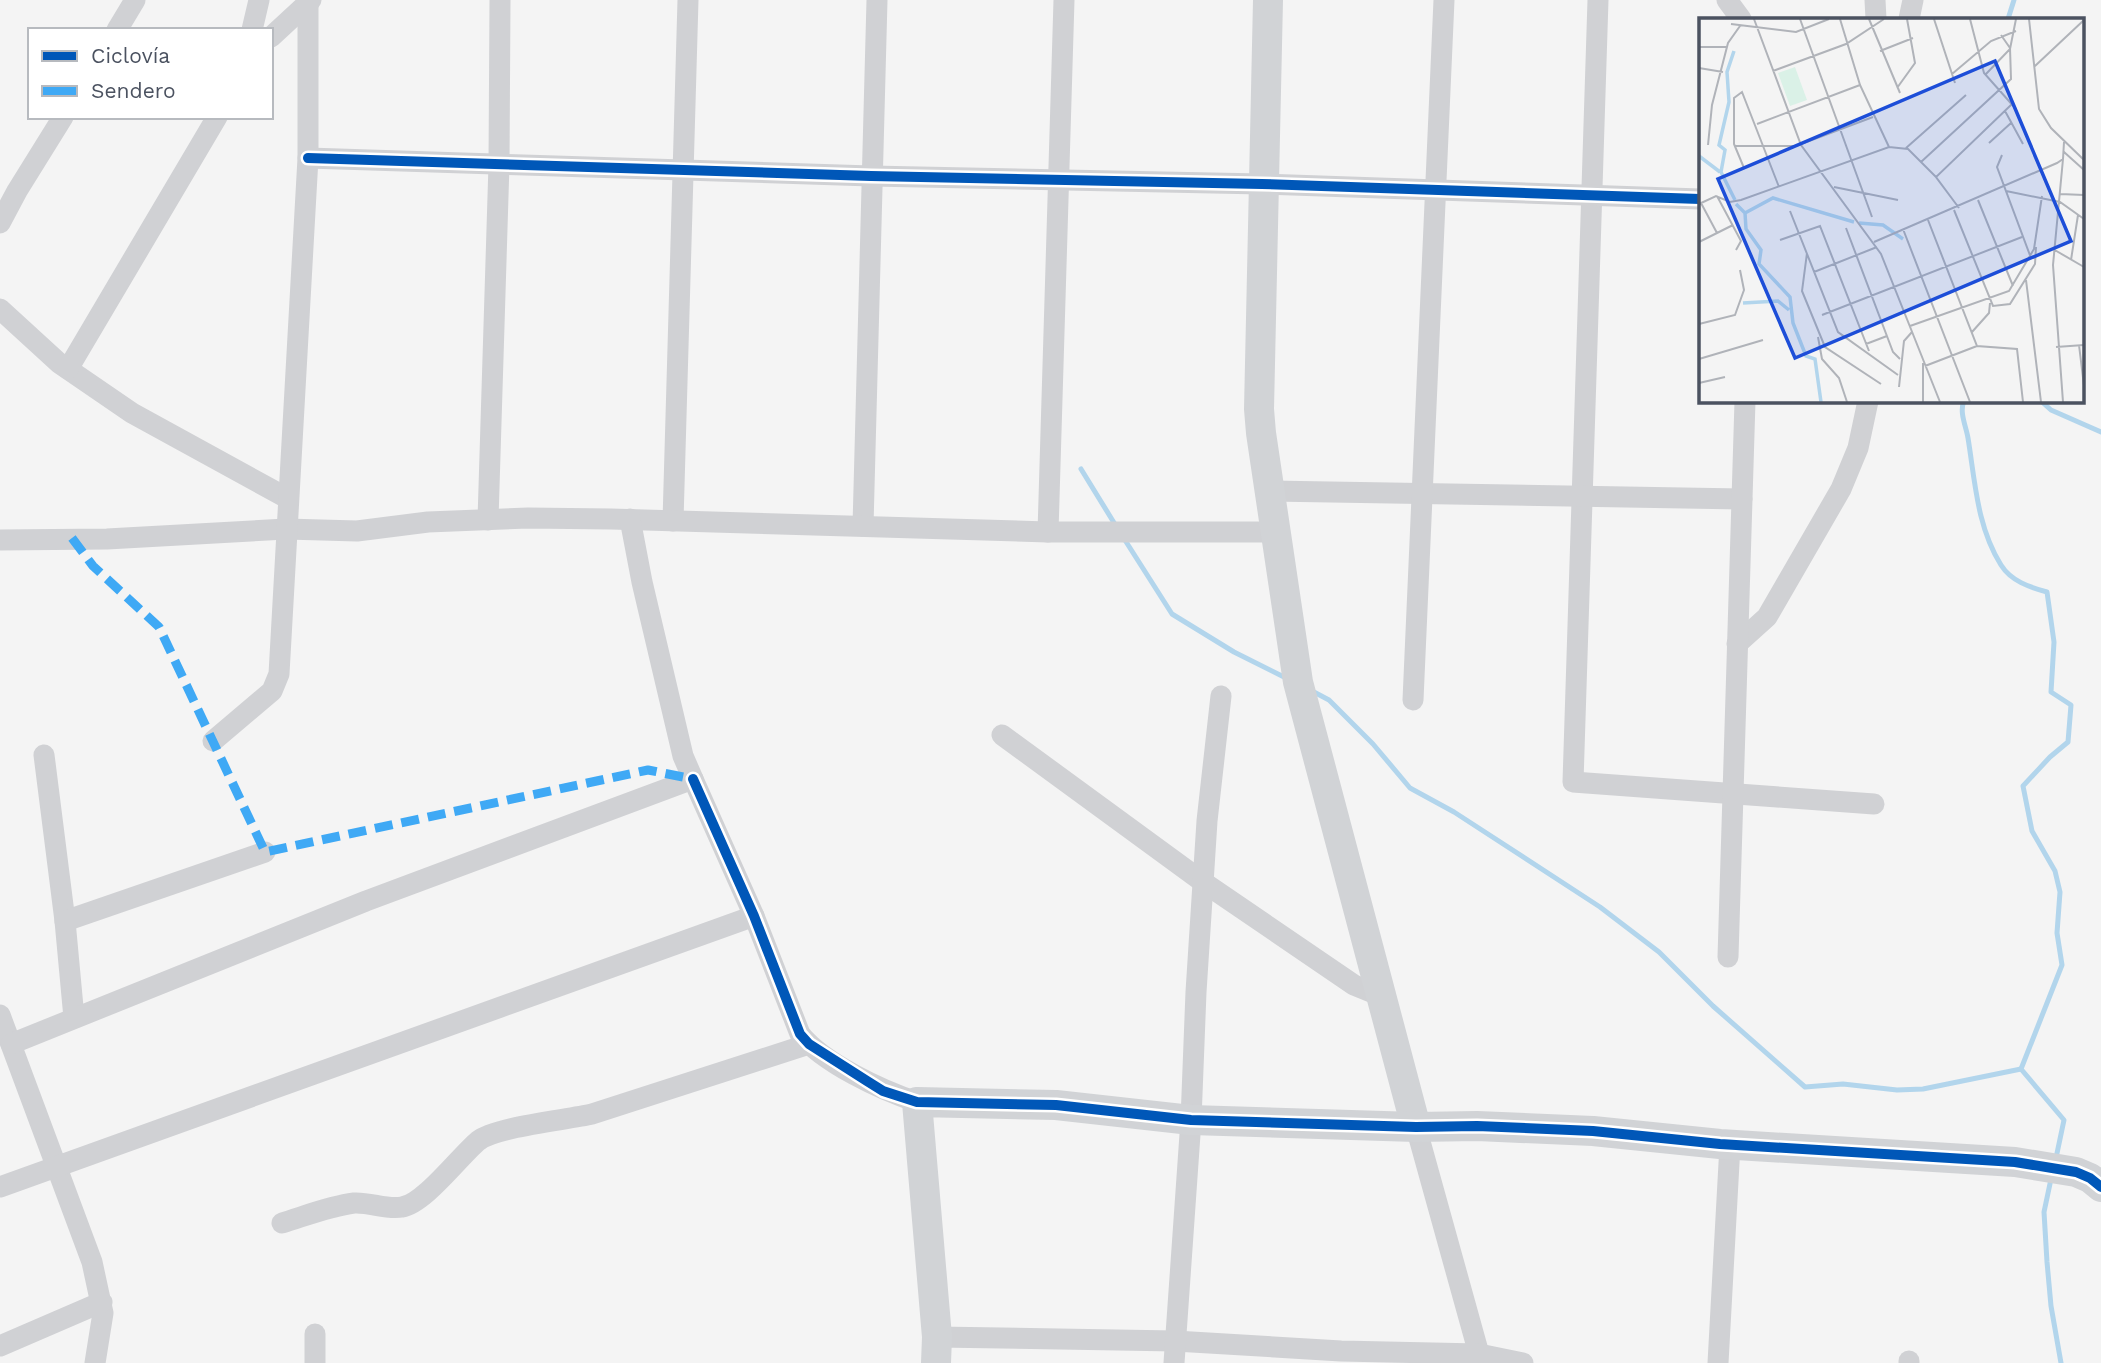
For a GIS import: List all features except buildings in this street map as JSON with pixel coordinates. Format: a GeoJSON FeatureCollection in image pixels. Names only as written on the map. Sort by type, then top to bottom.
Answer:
{"type":"FeatureCollection","features":[{"type":"Feature","properties":{"kind":"street"},"geometry":{"type":"LineString","coordinates":[[118,28],[135,0]]}},
{"type":"Feature","properties":{"kind":"street"},"geometry":{"type":"LineString","coordinates":[[252,28],[259,0]]}},
{"type":"Feature","properties":{"kind":"street"},"geometry":{"type":"LineString","coordinates":[[488,520],[499,164],[500,0]]}},
{"type":"Feature","properties":{"kind":"street"},"geometry":{"type":"LineString","coordinates":[[673,521],[688,0]]}},
{"type":"Feature","properties":{"kind":"street"},"geometry":{"type":"LineString","coordinates":[[863,526],[877,0]]}},
{"type":"Feature","properties":{"kind":"street"},"geometry":{"type":"LineString","coordinates":[[1048,532],[1064,0]]}},
{"type":"Feature","properties":{"kind":"street"},"geometry":{"type":"LineString","coordinates":[[1268,0],[1259,409],[1298,682],[1479,1358]]}},
{"type":"Feature","properties":{"kind":"street"},"geometry":{"type":"LineString","coordinates":[[1413,700],[1444,0]]}},
{"type":"Feature","properties":{"kind":"street"},"geometry":{"type":"LineString","coordinates":[[1598,0],[1573,782],[1874,804]]}},
{"type":"Feature","properties":{"kind":"street"},"geometry":{"type":"LineString","coordinates":[[1727,0],[1740,18]]}},
{"type":"Feature","properties":{"kind":"street"},"geometry":{"type":"LineString","coordinates":[[1875,0],[1876,18]]}},
{"type":"Feature","properties":{"kind":"street"},"geometry":{"type":"LineString","coordinates":[[1909,18],[1913,0]]}},
{"type":"Feature","properties":{"kind":"street"},"geometry":{"type":"LineString","coordinates":[[273,35],[309,1]]}},
{"type":"Feature","properties":{"kind":"street"},"geometry":{"type":"LineString","coordinates":[[213,741],[272,691],[279,674],[308,158],[309,1]]}},
{"type":"Feature","properties":{"kind":"street"},"geometry":{"type":"LineString","coordinates":[[0,223],[62,119]]}},
{"type":"Feature","properties":{"kind":"street"},"geometry":{"type":"LineString","coordinates":[[68,369],[216,119]]}},
{"type":"Feature","properties":{"kind":"street"},"geometry":{"type":"LineString","coordinates":[[308,158],[1699,199]]}},
{"type":"Feature","properties":{"kind":"street"},"geometry":{"type":"LineString","coordinates":[[0,309],[68,369],[132,413],[288,498]]}},
{"type":"Feature","properties":{"kind":"street"},"geometry":{"type":"LineString","coordinates":[[1728,957],[1745,402]]}},
{"type":"Feature","properties":{"kind":"street"},"geometry":{"type":"LineString","coordinates":[[1737,644],[1767,617],[1841,489],[1858,448],[1868,402]]}},
{"type":"Feature","properties":{"kind":"street"},"geometry":{"type":"LineString","coordinates":[[1270,491],[1742,499]]}},
{"type":"Feature","properties":{"kind":"street"},"geometry":{"type":"LineString","coordinates":[[630,519],[683,756],[754,916],[800,1034],[809,1044],[883,1091],[917,1101],[1056,1105],[1191,1120],[1593,1131],[1730,1145],[2015,1162],[2076,1172],[2101,1187]]}},
{"type":"Feature","properties":{"kind":"street"},"geometry":{"type":"LineString","coordinates":[[0,540],[107,539],[286,529],[357,531],[428,522],[488,520],[630,519],[1048,532],[1276,532]]}},
{"type":"Feature","properties":{"kind":"street"},"geometry":{"type":"LineString","coordinates":[[1174,1363],[1191,1120],[1207,821],[1221,696]]}},
{"type":"Feature","properties":{"kind":"street"},"geometry":{"type":"LineString","coordinates":[[1002,735],[1203,882],[1354,985],[1381,996]]}},
{"type":"Feature","properties":{"kind":"street"},"geometry":{"type":"LineString","coordinates":[[44,755],[74,1018]]}},
{"type":"Feature","properties":{"kind":"street"},"geometry":{"type":"LineString","coordinates":[[11,1044],[366,901],[693,779]]}},
{"type":"Feature","properties":{"kind":"street"},"geometry":{"type":"LineString","coordinates":[[65,921],[265,852]]}},
{"type":"Feature","properties":{"kind":"street"},"geometry":{"type":"LineString","coordinates":[[0,1187],[754,916]]}},
{"type":"Feature","properties":{"kind":"street"},"geometry":{"type":"LineString","coordinates":[[0,1014],[92,1262],[103,1314],[95,1363]]}},
{"type":"Feature","properties":{"kind":"street"},"geometry":{"type":"LineString","coordinates":[[282,1223],[351,1203],[402,1207],[418,1200],[480,1139],[494,1132],[592,1114],[809,1044]]}},
{"type":"Feature","properties":{"kind":"street"},"geometry":{"type":"LineString","coordinates":[[917,1101],[937,1350],[1175,1341],[1479,1358],[1523,1363]]}},
{"type":"Feature","properties":{"kind":"street"},"geometry":{"type":"LineString","coordinates":[[1718,1363],[1730,1145]]}},
{"type":"Feature","properties":{"kind":"street"},"geometry":{"type":"LineString","coordinates":[[0,1346],[102,1302]]}},
{"type":"Feature","properties":{"kind":"street"},"geometry":{"type":"LineString","coordinates":[[315,1334],[315,1363]]}},
{"type":"Feature","properties":{"kind":"waterway"},"geometry":{"type":"LineString","coordinates":[[2008,18],[2014,0]]}},
{"type":"Feature","properties":{"kind":"waterway"},"geometry":{"type":"LineString","coordinates":[[1964,402],[1963,414],[1978,503],[1987,535],[2001,565],[2010,575],[2047,592],[2054,642],[2051,692],[2071,705],[2068,742],[2023,786],[2032,831],[2055,871],[2060,892],[2057,933],[2062,965],[2021,1069],[2064,1120],[2056,1158]]}},
{"type":"Feature","properties":{"kind":"waterway"},"geometry":{"type":"LineString","coordinates":[[2042,402],[2051,410],[2101,432]]}},
{"type":"Feature","properties":{"kind":"waterway"},"geometry":{"type":"LineString","coordinates":[[1081,469],[1116,526]]}},
{"type":"Feature","properties":{"kind":"waterway"},"geometry":{"type":"LineString","coordinates":[[1123,537],[1172,614],[1234,652],[1288,679]]}},
{"type":"Feature","properties":{"kind":"waterway"},"geometry":{"type":"LineString","coordinates":[[1312,691],[1329,700],[1373,744],[1410,788],[1454,812],[1600,907],[1659,952],[1713,1006],[1805,1087],[1843,1084],[1897,1090],[1923,1089],[2021,1069]]}},
{"type":"Feature","properties":{"kind":"waterway"},"geometry":{"type":"LineString","coordinates":[[2051,1179],[2044,1212],[2051,1306],[2061,1363]]}},
{"type":"Feature","properties":{"kind":"marked path"},"geometry":{"type":"LineString","coordinates":[[72,538],[93,566],[159,627],[265,852],[648,770],[693,779]]}},
{"type":"Feature","properties":{"kind":"cycle path"},"geometry":{"type":"LineString","coordinates":[[308,158],[1699,199]]}},
{"type":"Feature","properties":{"kind":"cycle path"},"geometry":{"type":"LineString","coordinates":[[693,779],[754,916],[800,1034],[809,1044],[883,1091],[917,1102],[1056,1105],[1191,1120],[1593,1131],[1720,1144],[2015,1162],[2076,1172],[2101,1187]]}}]}
